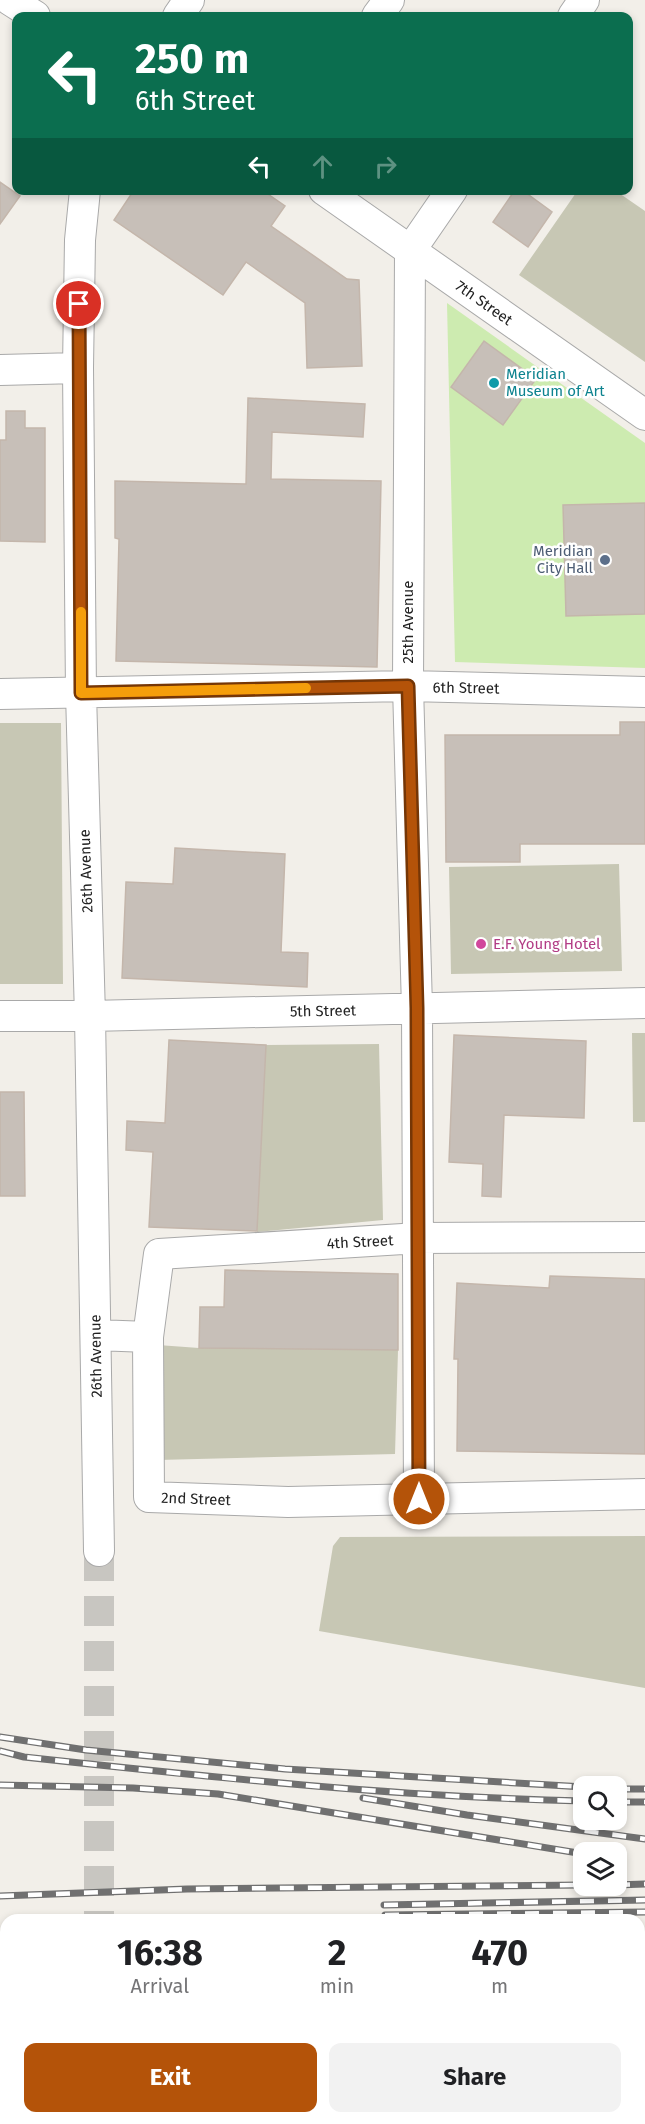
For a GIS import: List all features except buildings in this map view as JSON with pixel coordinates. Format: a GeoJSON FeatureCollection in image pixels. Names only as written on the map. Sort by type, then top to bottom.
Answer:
{"type":"FeatureCollection","features":[{"type":"Feature","properties":{"kind":"street"},"geometry":{"type":"LineString","coordinates":[[10,0],[28,12]]}},
{"type":"Feature","properties":{"kind":"street","name":"26th Avenue"},"geometry":{"type":"LineString","coordinates":[[84,195],[80,240],[78,368],[81,693],[90,1016],[99,1551]]}},
{"type":"Feature","properties":{"kind":"street","name":"7th Street"},"geometry":{"type":"LineString","coordinates":[[331,195],[645,415]]}},
{"type":"Feature","properties":{"kind":"street"},"geometry":{"type":"LineString","coordinates":[[410,251],[449,195]]}},
{"type":"Feature","properties":{"kind":"street","name":"25th Avenue"},"geometry":{"type":"LineString","coordinates":[[410,251],[408,686],[417,1008],[419,1499]]}},
{"type":"Feature","properties":{"kind":"street"},"geometry":{"type":"LineString","coordinates":[[0,370],[78,368]]}},
{"type":"Feature","properties":{"kind":"street","name":"6th Street"},"geometry":{"type":"LineString","coordinates":[[0,694],[408,686],[645,692]]}},
{"type":"Feature","properties":{"kind":"street","name":"5th Street"},"geometry":{"type":"LineString","coordinates":[[0,1016],[90,1016],[645,1003]]}},
{"type":"Feature","properties":{"kind":"street","name":"4th Street"},"geometry":{"type":"LineString","coordinates":[[148,1337],[159,1254],[419,1238],[645,1237]]}},
{"type":"Feature","properties":{"kind":"street"},"geometry":{"type":"LineString","coordinates":[[96,1335],[148,1337]]}},
{"type":"Feature","properties":{"kind":"street","name":"2nd Street"},"geometry":{"type":"LineString","coordinates":[[148,1337],[149,1497],[288,1502],[419,1499]]}},
{"type":"Feature","properties":{"kind":"street"},"geometry":{"type":"LineString","coordinates":[[419,1499],[645,1494]]}},
{"type":"Feature","properties":{"kind":"shaded area"},"geometry":{"type":"Polygon","coordinates":[[[575,195],[622,195],[645,211],[645,362],[519,275],[575,195]]]}},
{"type":"Feature","properties":{"kind":"shaded area"},"geometry":{"type":"Polygon","coordinates":[[[0,723],[61,723],[63,984],[0,984],[0,723]]]}},
{"type":"Feature","properties":{"kind":"shaded area"},"geometry":{"type":"Polygon","coordinates":[[[619,864],[622,971],[451,974],[449,867],[619,864]]]}},
{"type":"Feature","properties":{"kind":"shaded area"},"geometry":{"type":"Polygon","coordinates":[[[632,1033],[645,1033],[645,1122],[633,1122],[632,1033]]]}},
{"type":"Feature","properties":{"kind":"shaded area"},"geometry":{"type":"Polygon","coordinates":[[[379,1044],[383,1220],[257,1232],[266,1045],[379,1044]]]}},
{"type":"Feature","properties":{"kind":"shaded area"},"geometry":{"type":"Polygon","coordinates":[[[158,1345],[199,1348],[398,1350],[395,1454],[158,1460],[158,1345]]]}},
{"type":"Feature","properties":{"kind":"shaded area"},"geometry":{"type":"Polygon","coordinates":[[[645,1536],[645,1688],[319,1631],[333,1546],[340,1537],[645,1536]]]}},
{"type":"Feature","properties":{"kind":"green space"},"geometry":{"type":"Polygon","coordinates":[[[447,303],[645,443],[645,668],[455,662],[447,303]]]}},
{"type":"Feature","properties":{"kind":"tunnel"},"geometry":{"type":"LineString","coordinates":[[99,1551],[99,1914]]}},
{"type":"Feature","properties":{"kind":"railway"},"geometry":{"type":"LineString","coordinates":[[0,1737],[86,1750],[285,1769],[573,1786]]}},
{"type":"Feature","properties":{"kind":"railway"},"geometry":{"type":"LineString","coordinates":[[0,1751],[24,1757],[303,1785],[373,1791],[573,1801]]}},
{"type":"Feature","properties":{"kind":"railway"},"geometry":{"type":"LineString","coordinates":[[0,1785],[133,1788],[218,1794],[573,1852]]}},
{"type":"Feature","properties":{"kind":"railway"},"geometry":{"type":"LineString","coordinates":[[627,1789],[645,1789]]}},
{"type":"Feature","properties":{"kind":"railway"},"geometry":{"type":"LineString","coordinates":[[363,1798],[467,1815],[645,1839]]}},
{"type":"Feature","properties":{"kind":"railway"},"geometry":{"type":"LineString","coordinates":[[627,1802],[645,1802]]}},
{"type":"Feature","properties":{"kind":"railway"},"geometry":{"type":"LineString","coordinates":[[627,1885],[645,1884]]}},
{"type":"Feature","properties":{"kind":"railway"},"geometry":{"type":"LineString","coordinates":[[0,1896],[187,1889],[573,1885]]}},
{"type":"Feature","properties":{"kind":"railway"},"geometry":{"type":"LineString","coordinates":[[384,1905],[645,1900]]}},
{"type":"Feature","properties":{"kind":"railway"},"geometry":{"type":"LineString","coordinates":[[472,1914],[645,1912]]}},
{"type":"Feature","properties":{"kind":"slow traffic"},"geometry":{"type":"LineString","coordinates":[[81,612],[81,693],[306,688]]}},
{"type":"Feature","properties":{"kind":"place","name":"Meridian Museum of Art"},"geometry":{"type":"Point","coordinates":[494,383]}},
{"type":"Feature","properties":{"kind":"place","name":"Meridian City Hall"},"geometry":{"type":"Point","coordinates":[605,560]}},
{"type":"Feature","properties":{"kind":"place","name":"E.F. Young Hotel"},"geometry":{"type":"Point","coordinates":[481,944]}},
{"type":"Feature","properties":{"kind":"route"},"geometry":{"type":"LineString","coordinates":[[79,304],[81,693],[408,686],[417,1008],[419,1499]]}}]}
